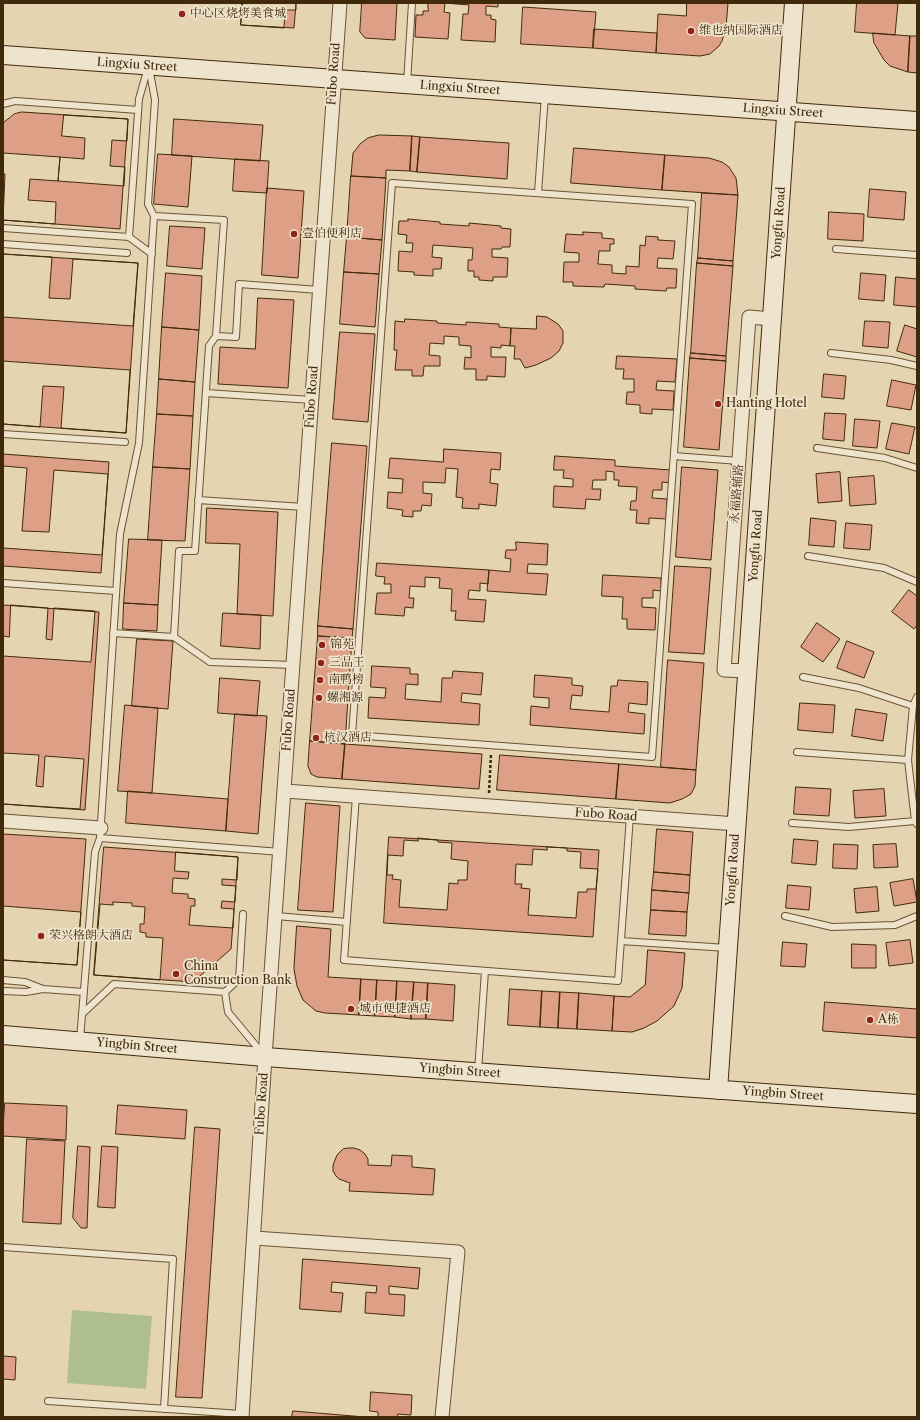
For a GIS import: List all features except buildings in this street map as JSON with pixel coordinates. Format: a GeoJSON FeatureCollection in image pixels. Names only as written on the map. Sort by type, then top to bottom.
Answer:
{"type":"FeatureCollection","features":[{"type":"Feature","properties":{"kind":"main road","name":"Yongfu Road"},"geometry":{"type":"LineString","coordinates":[[718,1090],[794,3]]}},
{"type":"Feature","properties":{"kind":"main road","name":"Lingxiu Street"},"geometry":{"type":"LineString","coordinates":[[4,55],[917,121]]}},
{"type":"Feature","properties":{"kind":"main road","name":"Yingbin Street"},"geometry":{"type":"LineString","coordinates":[[3,1035],[265,1057],[917,1104]]}},
{"type":"Feature","properties":{"kind":"street","name":"Fubo Road"},"geometry":{"type":"LineString","coordinates":[[242,1416],[265,1057],[340,3]]}},
{"type":"Feature","properties":{"kind":"street","name":"永福路辅路"},"geometry":{"type":"LineString","coordinates":[[747,671],[724,670],[749,318],[772,319]]}},
{"type":"Feature","properties":{"kind":"street","name":"Fubo Road"},"geometry":{"type":"LineString","coordinates":[[285,791],[736,824]]}},
{"type":"Feature","properties":{"kind":"street"},"geometry":{"type":"LineString","coordinates":[[3,821],[100,833]]}},
{"type":"Feature","properties":{"kind":"street"},"geometry":{"type":"LineString","coordinates":[[254,1238],[458,1252],[442,1417]]}},
{"type":"Feature","properties":{"kind":"lane"},"geometry":{"type":"LineString","coordinates":[[407,84],[412,3]]}},
{"type":"Feature","properties":{"kind":"lane"},"geometry":{"type":"LineString","coordinates":[[129,237],[139,99],[149,66]]}},
{"type":"Feature","properties":{"kind":"lane"},"geometry":{"type":"LineString","coordinates":[[80,1041],[94,852],[100,833],[120,534],[139,443],[154,216],[148,204],[155,100],[149,66]]}},
{"type":"Feature","properties":{"kind":"lane"},"geometry":{"type":"LineString","coordinates":[[538,193],[545,94]]}},
{"type":"Feature","properties":{"kind":"lane"},"geometry":{"type":"LineString","coordinates":[[3,104],[15,101],[138,110]]}},
{"type":"Feature","properties":{"kind":"lane"},"geometry":{"type":"LineString","coordinates":[[392,183],[538,193],[692,204],[652,757],[352,735],[392,183]]}},
{"type":"Feature","properties":{"kind":"lane"},"geometry":{"type":"LineString","coordinates":[[154,216],[224,220],[216,336],[209,346],[195,551],[179,551],[174,637]]}},
{"type":"Feature","properties":{"kind":"lane"},"geometry":{"type":"LineString","coordinates":[[3,228],[129,237],[152,254]]}},
{"type":"Feature","properties":{"kind":"lane"},"geometry":{"type":"LineString","coordinates":[[3,244],[127,252]]}},
{"type":"Feature","properties":{"kind":"lane"},"geometry":{"type":"LineString","coordinates":[[836,250],[917,255]]}},
{"type":"Feature","properties":{"kind":"lane"},"geometry":{"type":"LineString","coordinates":[[216,336],[236,337],[239,284],[319,290]]}},
{"type":"Feature","properties":{"kind":"lane"},"geometry":{"type":"LineString","coordinates":[[831,353],[891,360],[917,366]]}},
{"type":"Feature","properties":{"kind":"lane"},"geometry":{"type":"LineString","coordinates":[[206,393],[312,400]]}},
{"type":"Feature","properties":{"kind":"lane"},"geometry":{"type":"LineString","coordinates":[[3,434],[125,442]]}},
{"type":"Feature","properties":{"kind":"lane"},"geometry":{"type":"LineString","coordinates":[[817,448],[885,458],[917,468]]}},
{"type":"Feature","properties":{"kind":"lane"},"geometry":{"type":"LineString","coordinates":[[674,456],[739,461]]}},
{"type":"Feature","properties":{"kind":"lane"},"geometry":{"type":"LineString","coordinates":[[198,500],[304,507]]}},
{"type":"Feature","properties":{"kind":"lane"},"geometry":{"type":"LineString","coordinates":[[808,556],[884,568],[917,582]]}},
{"type":"Feature","properties":{"kind":"lane"},"geometry":{"type":"LineString","coordinates":[[3,583],[116,591]]}},
{"type":"Feature","properties":{"kind":"lane"},"geometry":{"type":"LineString","coordinates":[[113,633],[174,637],[210,662],[293,665]]}},
{"type":"Feature","properties":{"kind":"lane"},"geometry":{"type":"LineString","coordinates":[[803,677],[859,688],[913,706]]}},
{"type":"Feature","properties":{"kind":"lane"},"geometry":{"type":"LineString","coordinates":[[792,823],[849,827],[916,822],[908,760],[913,706],[917,697]]}},
{"type":"Feature","properties":{"kind":"lane"},"geometry":{"type":"LineString","coordinates":[[797,752],[908,760]]}},
{"type":"Feature","properties":{"kind":"lane"},"geometry":{"type":"LineString","coordinates":[[356,796],[344,960],[618,981],[630,816]]}},
{"type":"Feature","properties":{"kind":"lane"},"geometry":{"type":"LineString","coordinates":[[100,833],[280,852]]}},
{"type":"Feature","properties":{"kind":"lane"},"geometry":{"type":"LineString","coordinates":[[82,1014],[114,984],[225,992],[239,979],[244,914]]}},
{"type":"Feature","properties":{"kind":"lane"},"geometry":{"type":"LineString","coordinates":[[276,916],[347,922]]}},
{"type":"Feature","properties":{"kind":"lane"},"geometry":{"type":"LineString","coordinates":[[785,916],[832,927],[895,925],[917,916]]}},
{"type":"Feature","properties":{"kind":"lane"},"geometry":{"type":"LineString","coordinates":[[621,941],[728,948]]}},
{"type":"Feature","properties":{"kind":"lane"},"geometry":{"type":"LineString","coordinates":[[478,1072],[485,971]]}},
{"type":"Feature","properties":{"kind":"lane"},"geometry":{"type":"LineString","coordinates":[[3,980],[25,982],[43,989]]}},
{"type":"Feature","properties":{"kind":"lane"},"geometry":{"type":"LineString","coordinates":[[3,991],[26,992],[43,989],[84,992]]}},
{"type":"Feature","properties":{"kind":"lane"},"geometry":{"type":"LineString","coordinates":[[225,992],[228,1012],[265,1057]]}},
{"type":"Feature","properties":{"kind":"lane"},"geometry":{"type":"LineString","coordinates":[[3,1246],[173,1259],[164,1409]]}},
{"type":"Feature","properties":{"kind":"lane"},"geometry":{"type":"LineString","coordinates":[[48,1400],[242,1416]]}},
{"type":"Feature","properties":{"kind":"path"},"geometry":{"type":"LineString","coordinates":[[488,806],[492,745]]}},
{"type":"Feature","properties":{"kind":"green space"},"geometry":{"type":"Polygon","coordinates":[[[72,1310],[152,1316],[146,1389],[67,1383],[72,1310]]]}},
{"type":"Feature","properties":{"kind":"place","name":"中心区烧烤美食城"},"geometry":{"type":"Point","coordinates":[182,14]}},
{"type":"Feature","properties":{"kind":"place","name":"维也纳国际酒店"},"geometry":{"type":"Point","coordinates":[691,31]}},
{"type":"Feature","properties":{"kind":"place","name":"壹伯便利店"},"geometry":{"type":"Point","coordinates":[294,234]}},
{"type":"Feature","properties":{"kind":"place","name":"Hanting Hotel"},"geometry":{"type":"Point","coordinates":[718,404]}},
{"type":"Feature","properties":{"kind":"place","name":"锦苑"},"geometry":{"type":"Point","coordinates":[322,645]}},
{"type":"Feature","properties":{"kind":"place","name":"三品王"},"geometry":{"type":"Point","coordinates":[321,663]}},
{"type":"Feature","properties":{"kind":"place","name":"南鸭榜"},"geometry":{"type":"Point","coordinates":[320,680]}},
{"type":"Feature","properties":{"kind":"place","name":"螺湘源"},"geometry":{"type":"Point","coordinates":[319,698]}},
{"type":"Feature","properties":{"kind":"place","name":"杭汉酒店"},"geometry":{"type":"Point","coordinates":[316,738]}},
{"type":"Feature","properties":{"kind":"place","name":"荣兴格朗大酒店"},"geometry":{"type":"Point","coordinates":[41,936]}},
{"type":"Feature","properties":{"kind":"place","name":"China Construction Bank"},"geometry":{"type":"Point","coordinates":[176,974]}},
{"type":"Feature","properties":{"kind":"place","name":"城市便捷酒店"},"geometry":{"type":"Point","coordinates":[351,1009]}},
{"type":"Feature","properties":{"kind":"place","name":"A栋"},"geometry":{"type":"Point","coordinates":[870,1020]}}]}
